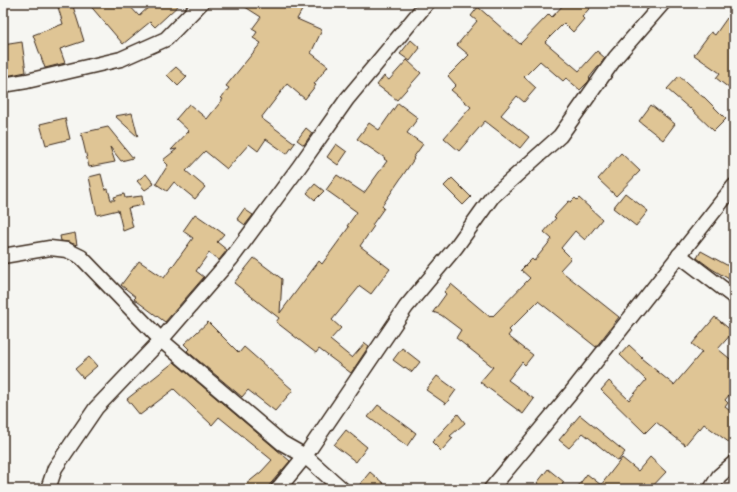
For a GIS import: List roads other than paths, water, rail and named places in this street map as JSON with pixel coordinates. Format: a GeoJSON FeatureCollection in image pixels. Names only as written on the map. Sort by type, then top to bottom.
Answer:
{"type":"FeatureCollection","features":[{"type":"Feature","properties":{"kind":"street"},"geometry":{"type":"LineString","coordinates":[[3,85],[27,81],[121,59],[166,39],[201,3]]}},
{"type":"Feature","properties":{"kind":"street"},"geometry":{"type":"LineString","coordinates":[[48,489],[55,468],[96,408],[161,340],[231,259],[347,99],[427,3]]}},
{"type":"Feature","properties":{"kind":"street"},"geometry":{"type":"LineString","coordinates":[[278,489],[305,456],[406,307],[456,247],[492,197],[560,136],[616,57],[663,3]]}},
{"type":"Feature","properties":{"kind":"street"},"geometry":{"type":"LineString","coordinates":[[492,489],[570,394],[734,186]]}},
{"type":"Feature","properties":{"kind":"street"},"geometry":{"type":"LineString","coordinates":[[3,256],[50,248],[67,250],[81,257],[161,340],[282,443],[305,456],[342,489]]}},
{"type":"Feature","properties":{"kind":"street"},"geometry":{"type":"LineString","coordinates":[[679,255],[734,297]]}},
{"type":"Feature","properties":{"kind":"street"},"geometry":{"type":"LineString","coordinates":[[711,489],[719,476],[734,463]]}}]}
